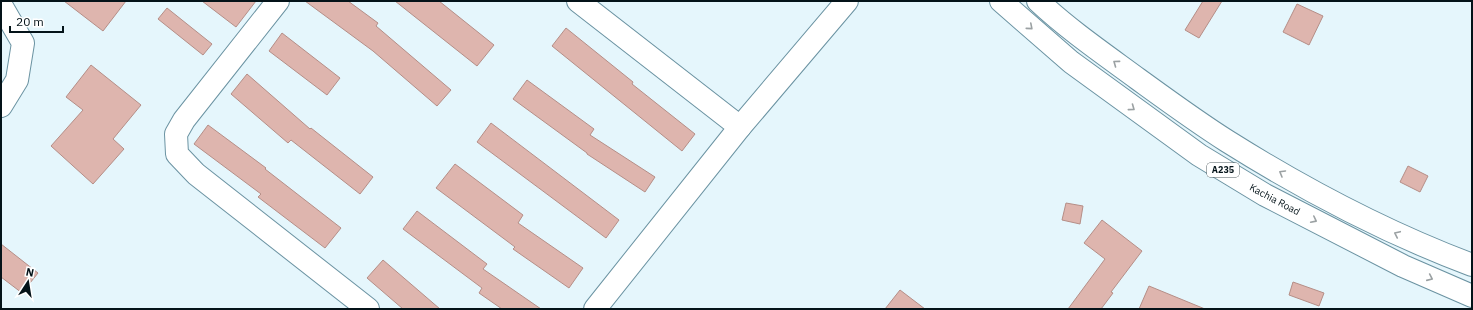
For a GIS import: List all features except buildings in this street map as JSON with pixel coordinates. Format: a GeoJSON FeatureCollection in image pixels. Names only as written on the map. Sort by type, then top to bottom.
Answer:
{"type":"FeatureCollection","features":[{"type":"Feature","properties":{"kind":"main road"},"geometry":{"type":"LineString","coordinates":[[278,1],[184,120],[176,134],[177,154],[196,174],[368,309]]}},
{"type":"Feature","properties":{"kind":"main road"},"geometry":{"type":"LineString","coordinates":[[578,1],[740,127]]}},
{"type":"Feature","properties":{"kind":"main road"},"geometry":{"type":"LineString","coordinates":[[595,309],[740,127],[847,1]]}},
{"type":"Feature","properties":{"kind":"main road","name":"Kachia Road"},"geometry":{"type":"LineString","coordinates":[[1001,1],[1071,62],[1199,155],[1265,195],[1402,266],[1472,296]]}},
{"type":"Feature","properties":{"kind":"main road","name":"A235"},"geometry":{"type":"LineString","coordinates":[[1038,1],[1054,16],[1101,52],[1226,141],[1358,215],[1432,250],[1472,265]]}},
{"type":"Feature","properties":{"kind":"main road"},"geometry":{"type":"LineString","coordinates":[[1,5],[23,43],[17,80],[1,106]]}}]}
